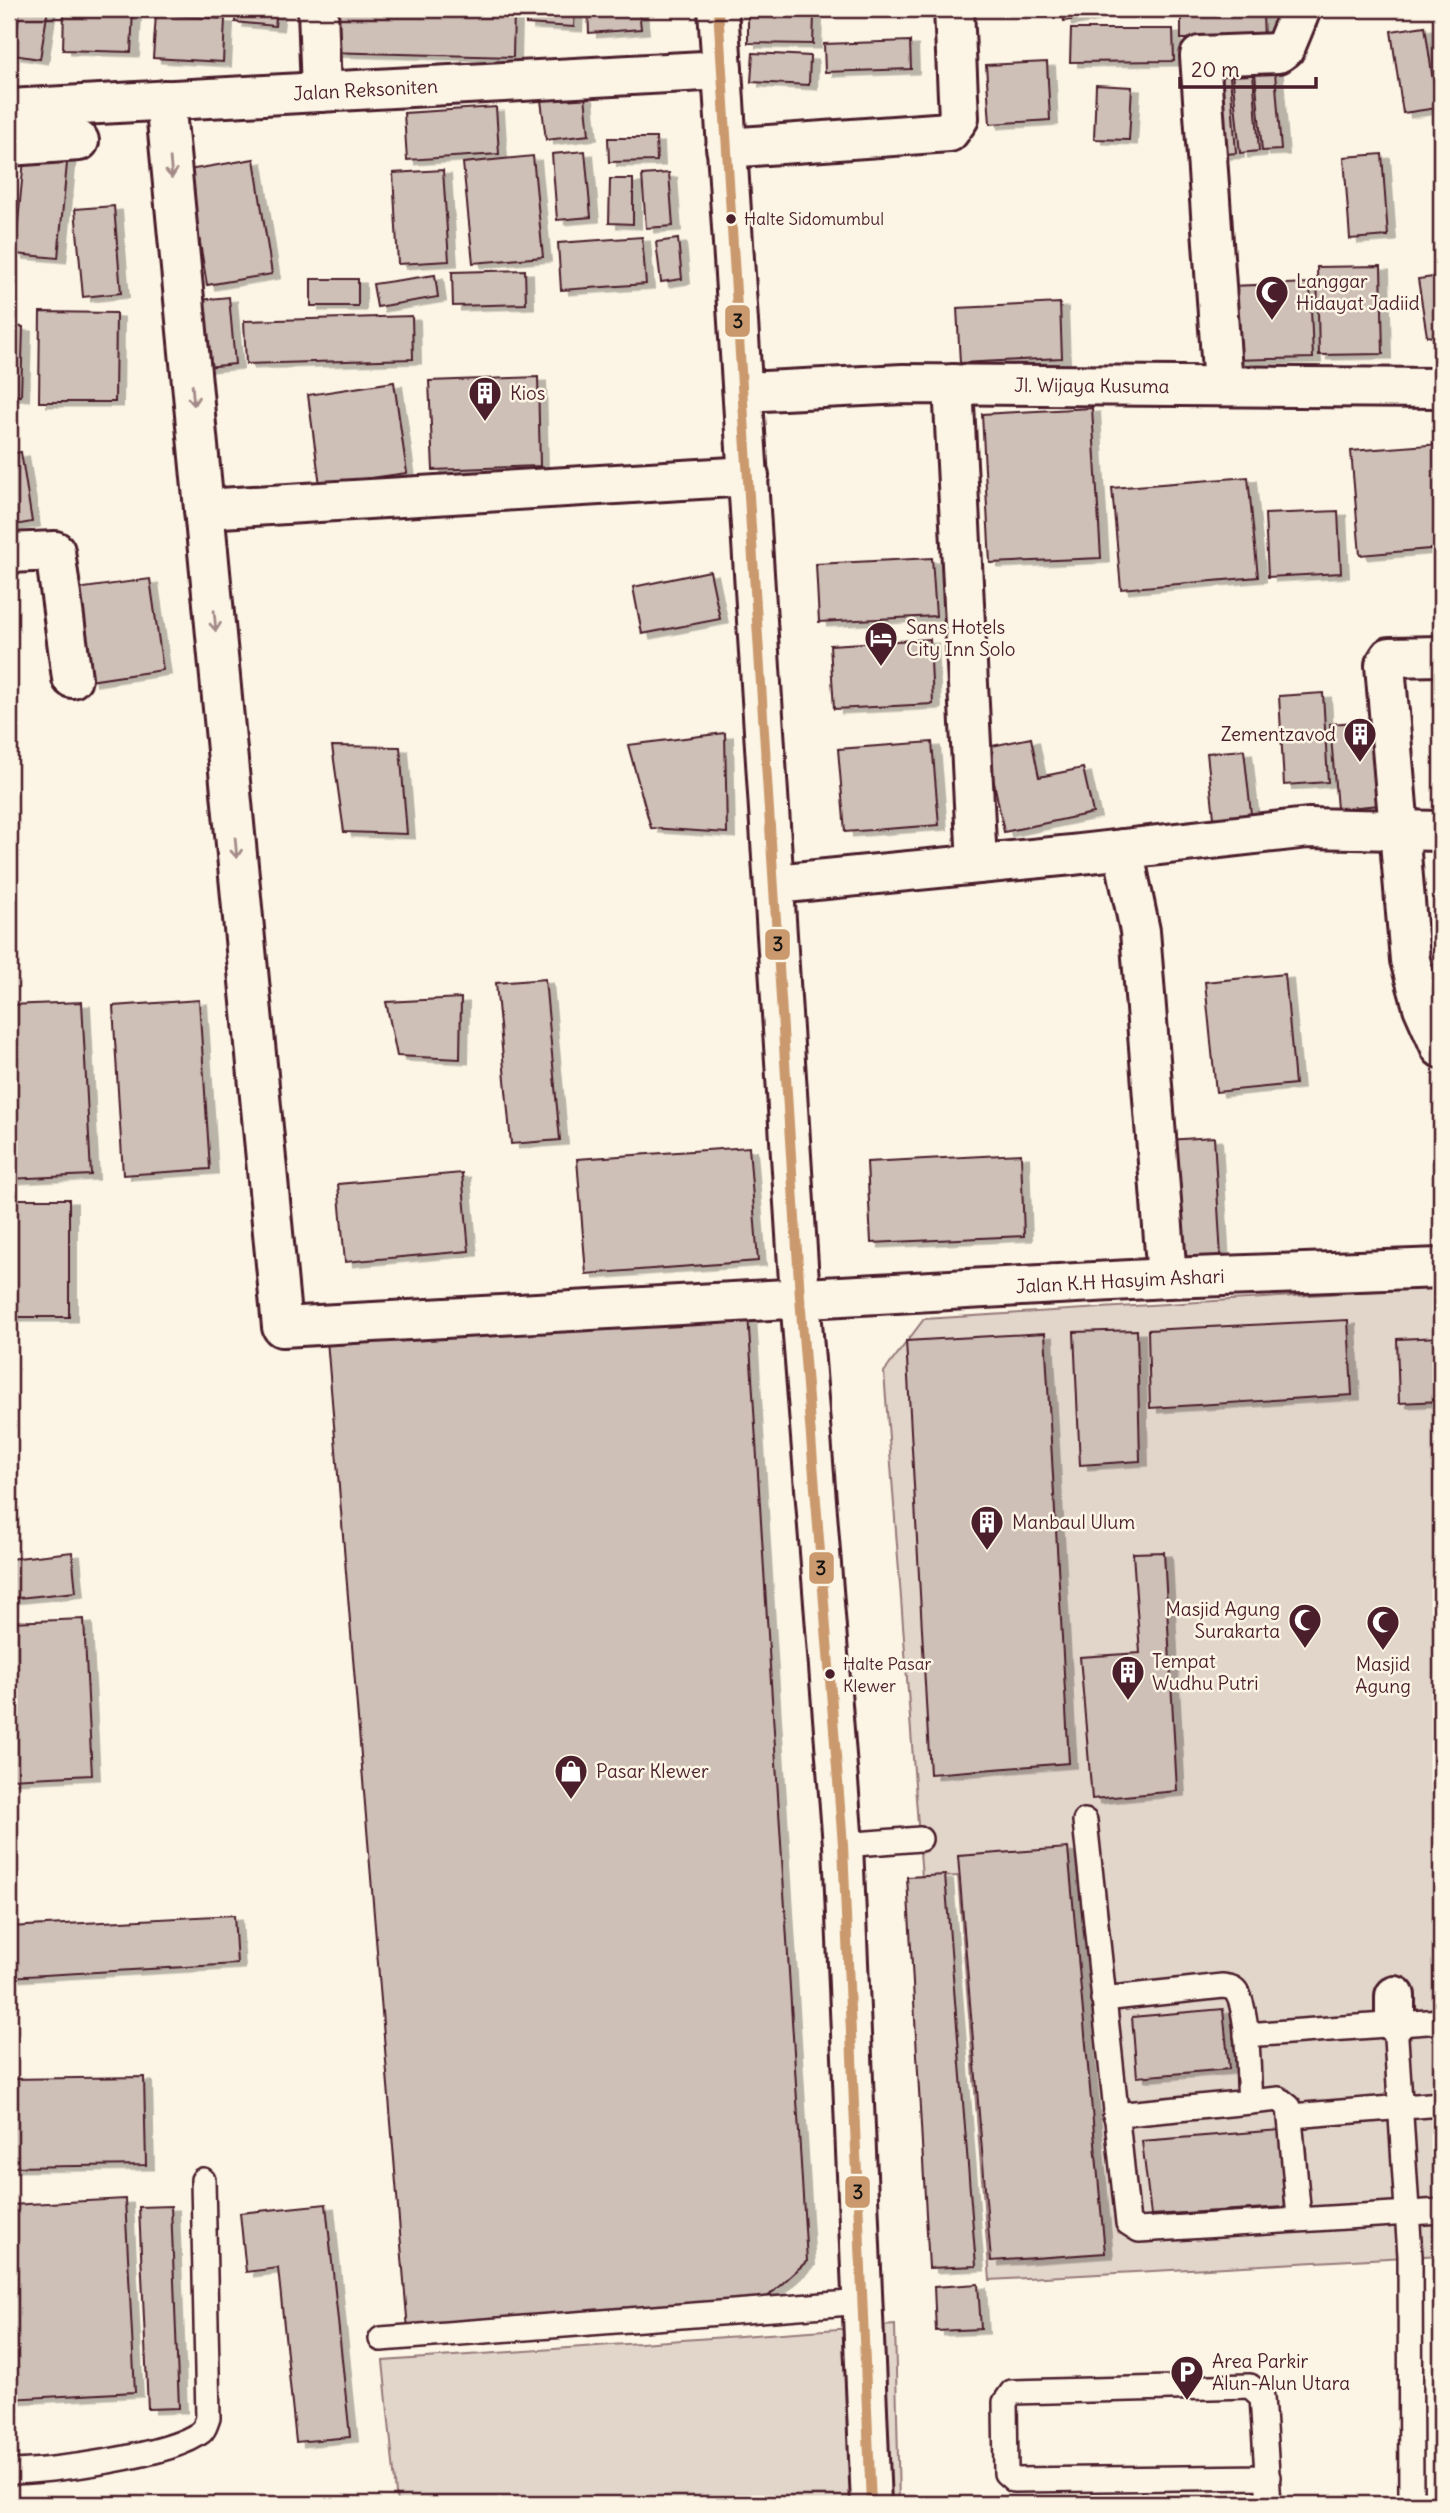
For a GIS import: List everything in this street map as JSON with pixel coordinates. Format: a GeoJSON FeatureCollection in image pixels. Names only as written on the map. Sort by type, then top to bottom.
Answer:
{"type":"FeatureCollection","features":[{"type":"Feature","properties":{"kind":"street"},"geometry":{"type":"LineString","coordinates":[[318,9],[321,92]]}},
{"type":"Feature","properties":{"kind":"street"},"geometry":{"type":"LineString","coordinates":[[718,9],[800,1297],[843,1845],[871,2504]]}},
{"type":"Feature","properties":{"kind":"street"},"geometry":{"type":"LineString","coordinates":[[726,148],[949,132],[959,118],[954,9]]}},
{"type":"Feature","properties":{"kind":"street"},"geometry":{"type":"LineString","coordinates":[[1223,386],[1200,56],[1278,53],[1285,48],[1301,9]]}},
{"type":"Feature","properties":{"kind":"street","name":"Jalan Reksoniten"},"geometry":{"type":"LineString","coordinates":[[9,109],[722,71]]}},
{"type":"Feature","properties":{"kind":"street"},"geometry":{"type":"LineString","coordinates":[[165,100],[204,509],[749,477]]}},
{"type":"Feature","properties":{"kind":"street"},"geometry":{"type":"LineString","coordinates":[[9,146],[79,141]]}},
{"type":"Feature","properties":{"kind":"street","name":"Jl. Wijaya Kusuma"},"geometry":{"type":"LineString","coordinates":[[744,392],[904,383],[1441,388]]}},
{"type":"Feature","properties":{"kind":"street"},"geometry":{"type":"LineString","coordinates":[[953,384],[977,864]]}},
{"type":"Feature","properties":{"kind":"street","name":"Jalan K.H Hasyim Ashari"},"geometry":{"type":"LineString","coordinates":[[204,509],[282,1327],[1167,1278],[1441,1268]]}},
{"type":"Feature","properties":{"kind":"street"},"geometry":{"type":"LineString","coordinates":[[9,553],[55,551],[72,678]]}},
{"type":"Feature","properties":{"kind":"street"},"geometry":{"type":"LineString","coordinates":[[1441,656],[1394,656],[1386,660],[1410,960],[1423,1007],[1441,1048]]}},
{"type":"Feature","properties":{"kind":"street"},"geometry":{"type":"LineString","coordinates":[[775,884],[1308,828],[1441,831]]}},
{"type":"Feature","properties":{"kind":"street"},"geometry":{"type":"LineString","coordinates":[[1123,849],[1140,931],[1167,1278]]}},
{"type":"Feature","properties":{"kind":"lane"},"geometry":{"type":"LineString","coordinates":[[1085,1821],[1126,2218],[1133,2228],[1139,2230],[1441,2211]]}},
{"type":"Feature","properties":{"kind":"lane"},"geometry":{"type":"LineString","coordinates":[[843,1845],[920,1839]]}},
{"type":"Feature","properties":{"kind":"lane"},"geometry":{"type":"LineString","coordinates":[[1103,1999],[1232,1987],[1238,1994],[1246,2035],[1250,2102]]}},
{"type":"Feature","properties":{"kind":"lane"},"geometry":{"type":"LineString","coordinates":[[1246,2035],[1395,2010],[1441,2021]]}},
{"type":"Feature","properties":{"kind":"lane"},"geometry":{"type":"LineString","coordinates":[[1395,2010],[1399,2106],[1409,2212],[1411,2504]]}},
{"type":"Feature","properties":{"kind":"lane"},"geometry":{"type":"LineString","coordinates":[[1115,2115],[1283,2100],[1292,2116],[1299,2218]]}},
{"type":"Feature","properties":{"kind":"lane"},"geometry":{"type":"LineString","coordinates":[[1292,2116],[1441,2104]]}},
{"type":"Feature","properties":{"kind":"lane"},"geometry":{"type":"LineString","coordinates":[[9,2472],[157,2452],[200,2433],[205,2427],[208,2418],[203,2180]]}},
{"type":"Feature","properties":{"kind":"lane"},"geometry":{"type":"LineString","coordinates":[[381,2339],[863,2302]]}},
{"type":"Feature","properties":{"kind":"lane"},"geometry":{"type":"LineString","coordinates":[[1268,2477],[1014,2480],[1006,2473],[1005,2402],[1012,2392],[1250,2385],[1262,2398],[1268,2477],[1269,2504]]}},
{"type":"Feature","properties":{"kind":"shaded area"},"geometry":{"type":"Polygon","coordinates":[[[1441,1287],[1441,2255],[990,2280],[958,1876],[922,1878],[884,1372],[924,1319],[1441,1287]]]}},
{"type":"Feature","properties":{"kind":"shaded area"},"geometry":{"type":"Polygon","coordinates":[[[895,2325],[899,2504],[397,2504],[383,2361],[895,2325]]]}},
{"type":"Feature","properties":{"kind":"building"},"geometry":{"type":"Polygon","coordinates":[[[20,9],[48,9],[40,59],[13,55],[20,9]]]}},
{"type":"Feature","properties":{"kind":"building"},"geometry":{"type":"Polygon","coordinates":[[[64,9],[133,9],[131,52],[63,50],[64,9]]]}},
{"type":"Feature","properties":{"kind":"building"},"geometry":{"type":"Polygon","coordinates":[[[236,9],[277,9],[275,26],[235,22],[236,9]]]}},
{"type":"Feature","properties":{"kind":"building"},"geometry":{"type":"Polygon","coordinates":[[[325,9],[514,9],[513,57],[325,52],[325,9]]]}},
{"type":"Feature","properties":{"kind":"building"},"geometry":{"type":"Polygon","coordinates":[[[527,9],[575,9],[574,27],[526,24],[527,9]]]}},
{"type":"Feature","properties":{"kind":"building"},"geometry":{"type":"Polygon","coordinates":[[[588,9],[639,9],[641,29],[589,33],[588,9]]]}},
{"type":"Feature","properties":{"kind":"building"},"geometry":{"type":"Polygon","coordinates":[[[1062,9],[1092,9],[1093,16],[1064,21],[1062,9]]]}},
{"type":"Feature","properties":{"kind":"building"},"geometry":{"type":"Polygon","coordinates":[[[156,14],[225,19],[223,62],[153,58],[156,14]]]}},
{"type":"Feature","properties":{"kind":"building"},"geometry":{"type":"Polygon","coordinates":[[[748,14],[814,15],[813,44],[748,43],[748,14]]]}},
{"type":"Feature","properties":{"kind":"building"},"geometry":{"type":"Polygon","coordinates":[[[1181,14],[1263,14],[1264,39],[1181,39],[1181,14]]]}},
{"type":"Feature","properties":{"kind":"building"},"geometry":{"type":"Polygon","coordinates":[[[1425,26],[1437,108],[1403,113],[1391,31],[1425,26]]]}},
{"type":"Feature","properties":{"kind":"building"},"geometry":{"type":"Polygon","coordinates":[[[1071,29],[1173,29],[1174,61],[1070,62],[1071,29]]]}},
{"type":"Feature","properties":{"kind":"building"},"geometry":{"type":"Polygon","coordinates":[[[910,41],[911,69],[825,72],[824,44],[910,41]]]}},
{"type":"Feature","properties":{"kind":"building"},"geometry":{"type":"Polygon","coordinates":[[[753,53],[810,56],[809,85],[751,82],[753,53]]]}},
{"type":"Feature","properties":{"kind":"building"},"geometry":{"type":"Polygon","coordinates":[[[1274,59],[1281,150],[1262,151],[1254,61],[1274,59]]]}},
{"type":"Feature","properties":{"kind":"building"},"geometry":{"type":"Polygon","coordinates":[[[1252,60],[1259,151],[1240,153],[1231,62],[1252,60]]]}},
{"type":"Feature","properties":{"kind":"building"},"geometry":{"type":"Polygon","coordinates":[[[1047,62],[1050,120],[990,124],[986,65],[1047,62]]]}},
{"type":"Feature","properties":{"kind":"building"},"geometry":{"type":"Polygon","coordinates":[[[1229,63],[1236,153],[1216,155],[1209,64],[1229,63]]]}},
{"type":"Feature","properties":{"kind":"building"},"geometry":{"type":"Polygon","coordinates":[[[1096,85],[1132,87],[1129,140],[1094,139],[1096,85]]]}},
{"type":"Feature","properties":{"kind":"building"},"geometry":{"type":"Polygon","coordinates":[[[585,96],[589,135],[546,140],[541,100],[585,96]]]}},
{"type":"Feature","properties":{"kind":"building"},"geometry":{"type":"Polygon","coordinates":[[[496,107],[499,154],[407,160],[404,113],[496,107]]]}},
{"type":"Feature","properties":{"kind":"building"},"geometry":{"type":"Polygon","coordinates":[[[608,138],[656,138],[657,161],[609,162],[608,138]]]}},
{"type":"Feature","properties":{"kind":"building"},"geometry":{"type":"Polygon","coordinates":[[[25,149],[68,153],[58,258],[15,254],[25,149]]]}},
{"type":"Feature","properties":{"kind":"building"},"geometry":{"type":"Polygon","coordinates":[[[585,151],[591,217],[557,220],[552,154],[585,151]]]}},
{"type":"Feature","properties":{"kind":"building"},"geometry":{"type":"Polygon","coordinates":[[[1382,154],[1388,236],[1350,239],[1344,157],[1382,154]]]}},
{"type":"Feature","properties":{"kind":"building"},"geometry":{"type":"Polygon","coordinates":[[[533,156],[543,257],[473,263],[463,163],[533,156]]]}},
{"type":"Feature","properties":{"kind":"building"},"geometry":{"type":"Polygon","coordinates":[[[254,159],[272,274],[207,285],[188,170],[254,159]]]}},
{"type":"Feature","properties":{"kind":"building"},"geometry":{"type":"Polygon","coordinates":[[[443,170],[449,261],[398,264],[393,173],[443,170]]]}},
{"type":"Feature","properties":{"kind":"building"},"geometry":{"type":"Polygon","coordinates":[[[669,173],[673,226],[646,228],[642,175],[669,173]]]}},
{"type":"Feature","properties":{"kind":"building"},"geometry":{"type":"Polygon","coordinates":[[[610,179],[633,179],[633,224],[609,223],[610,179]]]}},
{"type":"Feature","properties":{"kind":"building"},"geometry":{"type":"Polygon","coordinates":[[[114,206],[121,293],[83,297],[75,209],[114,206]]]}},
{"type":"Feature","properties":{"kind":"building"},"geometry":{"type":"Polygon","coordinates":[[[642,237],[646,284],[561,290],[558,243],[642,237]]]}},
{"type":"Feature","properties":{"kind":"building"},"geometry":{"type":"Polygon","coordinates":[[[678,239],[682,279],[661,282],[656,242],[678,239]]]}},
{"type":"Feature","properties":{"kind":"building"},"geometry":{"type":"Polygon","coordinates":[[[1381,266],[1383,354],[1319,355],[1317,267],[1381,266]]]}},
{"type":"Feature","properties":{"kind":"building"},"geometry":{"type":"Polygon","coordinates":[[[525,270],[526,304],[453,306],[452,272],[525,270]]]}},
{"type":"Feature","properties":{"kind":"building"},"geometry":{"type":"Polygon","coordinates":[[[435,275],[438,297],[377,307],[373,284],[435,275]]]}},
{"type":"Feature","properties":{"kind":"building"},"geometry":{"type":"Polygon","coordinates":[[[1441,276],[1441,338],[1427,336],[1418,279],[1441,276]]]}},
{"type":"Feature","properties":{"kind":"building"},"geometry":{"type":"Polygon","coordinates":[[[311,279],[358,279],[358,306],[311,306],[311,279]]]}},
{"type":"Feature","properties":{"kind":"building","name":"Langgar Hidayat Jadiid"},"geometry":{"type":"Polygon","coordinates":[[[1310,283],[1313,358],[1233,360],[1230,286],[1310,283]]]}},
{"type":"Feature","properties":{"kind":"building"},"geometry":{"type":"Polygon","coordinates":[[[229,297],[235,364],[206,367],[200,300],[229,297]]]}},
{"type":"Feature","properties":{"kind":"building"},"geometry":{"type":"Polygon","coordinates":[[[1060,303],[1062,358],[960,363],[957,308],[1060,303]]]}},
{"type":"Feature","properties":{"kind":"building"},"geometry":{"type":"Polygon","coordinates":[[[40,312],[116,313],[115,402],[39,402],[40,312]]]}},
{"type":"Feature","properties":{"kind":"building"},"geometry":{"type":"Polygon","coordinates":[[[412,316],[413,359],[246,364],[244,321],[412,316]]]}},
{"type":"Feature","properties":{"kind":"building"},"geometry":{"type":"Polygon","coordinates":[[[9,326],[23,327],[21,396],[9,395],[9,326]]]}},
{"type":"Feature","properties":{"kind":"building","name":"Kios"},"geometry":{"type":"Polygon","coordinates":[[[538,377],[540,466],[433,470],[429,381],[538,377]]]}},
{"type":"Feature","properties":{"kind":"building"},"geometry":{"type":"Polygon","coordinates":[[[394,382],[407,473],[320,485],[308,395],[394,382]]]}},
{"type":"Feature","properties":{"kind":"building"},"geometry":{"type":"Polygon","coordinates":[[[1092,408],[1101,558],[990,563],[982,414],[1092,408]]]}},
{"type":"Feature","properties":{"kind":"building"},"geometry":{"type":"Polygon","coordinates":[[[1441,444],[1441,548],[1360,555],[1351,451],[1441,444]]]}},
{"type":"Feature","properties":{"kind":"building"},"geometry":{"type":"Polygon","coordinates":[[[21,452],[32,522],[9,526],[9,454],[21,452]]]}},
{"type":"Feature","properties":{"kind":"building"},"geometry":{"type":"Polygon","coordinates":[[[1248,477],[1258,577],[1121,589],[1112,488],[1248,477]]]}},
{"type":"Feature","properties":{"kind":"building"},"geometry":{"type":"Polygon","coordinates":[[[1338,511],[1341,573],[1268,577],[1265,514],[1338,511]]]}},
{"type":"Feature","properties":{"kind":"building"},"geometry":{"type":"Polygon","coordinates":[[[932,558],[936,616],[819,622],[816,564],[932,558]]]}},
{"type":"Feature","properties":{"kind":"building"},"geometry":{"type":"Polygon","coordinates":[[[710,571],[720,619],[642,634],[633,587],[710,571]]]}},
{"type":"Feature","properties":{"kind":"building"},"geometry":{"type":"Polygon","coordinates":[[[150,579],[163,670],[89,681],[76,589],[150,579]]]}},
{"type":"Feature","properties":{"kind":"building"},"geometry":{"type":"Polygon","coordinates":[[[930,639],[933,704],[834,709],[830,645],[930,639]]]}},
{"type":"Feature","properties":{"kind":"building"},"geometry":{"type":"Polygon","coordinates":[[[1323,693],[1328,782],[1284,785],[1279,696],[1323,693]]]}},
{"type":"Feature","properties":{"kind":"building","name":"Zementzavod"},"geometry":{"type":"Polygon","coordinates":[[[1384,720],[1390,804],[1337,809],[1330,724],[1384,720]]]}},
{"type":"Feature","properties":{"kind":"building"},"geometry":{"type":"Polygon","coordinates":[[[725,733],[727,833],[651,828],[628,745],[725,733]]]}},
{"type":"Feature","properties":{"kind":"building"},"geometry":{"type":"Polygon","coordinates":[[[1031,738],[1039,777],[1083,768],[1093,813],[1004,832],[987,747],[1031,738]]]}},
{"type":"Feature","properties":{"kind":"building"},"geometry":{"type":"Polygon","coordinates":[[[932,742],[939,825],[845,832],[838,749],[932,742]]]}},
{"type":"Feature","properties":{"kind":"building"},"geometry":{"type":"Polygon","coordinates":[[[332,746],[400,747],[407,834],[344,832],[332,746]]]}},
{"type":"Feature","properties":{"kind":"building"},"geometry":{"type":"Polygon","coordinates":[[[1244,750],[1252,823],[1215,827],[1207,753],[1244,750]]]}},
{"type":"Feature","properties":{"kind":"building"},"geometry":{"type":"Polygon","coordinates":[[[1285,974],[1295,1084],[1216,1092],[1205,982],[1285,974]]]}},
{"type":"Feature","properties":{"kind":"building"},"geometry":{"type":"Polygon","coordinates":[[[545,979],[560,1140],[511,1144],[496,983],[545,979]]]}},
{"type":"Feature","properties":{"kind":"building"},"geometry":{"type":"Polygon","coordinates":[[[461,998],[460,1059],[397,1056],[386,1002],[461,998]]]}},
{"type":"Feature","properties":{"kind":"building"},"geometry":{"type":"Polygon","coordinates":[[[199,1000],[210,1169],[123,1175],[113,1006],[199,1000]]]}},
{"type":"Feature","properties":{"kind":"building"},"geometry":{"type":"Polygon","coordinates":[[[82,1002],[91,1175],[9,1179],[9,1005],[82,1002]]]}},
{"type":"Feature","properties":{"kind":"building"},"geometry":{"type":"Polygon","coordinates":[[[1214,1137],[1221,1258],[1175,1260],[1167,1140],[1214,1137]]]}},
{"type":"Feature","properties":{"kind":"building"},"geometry":{"type":"Polygon","coordinates":[[[749,1147],[758,1261],[586,1274],[577,1159],[749,1147]]]}},
{"type":"Feature","properties":{"kind":"building"},"geometry":{"type":"Polygon","coordinates":[[[1021,1154],[1024,1236],[871,1243],[867,1162],[1021,1154]]]}},
{"type":"Feature","properties":{"kind":"building"},"geometry":{"type":"Polygon","coordinates":[[[462,1173],[469,1251],[345,1262],[338,1184],[462,1173]]]}},
{"type":"Feature","properties":{"kind":"building"},"geometry":{"type":"Polygon","coordinates":[[[9,1199],[69,1199],[69,1317],[9,1317],[9,1199]]]}},
{"type":"Feature","properties":{"kind":"building","name":"Pasar Klewer"},"geometry":{"type":"Polygon","coordinates":[[[748,1313],[807,2261],[763,2301],[408,2330],[327,1340],[748,1313]]]}},
{"type":"Feature","properties":{"kind":"building"},"geometry":{"type":"Polygon","coordinates":[[[1348,1320],[1352,1395],[1150,1408],[1148,1330],[1348,1320]]]}},
{"type":"Feature","properties":{"kind":"building"},"geometry":{"type":"Polygon","coordinates":[[[1137,1330],[1140,1461],[1080,1465],[1074,1332],[1137,1330]]]}},
{"type":"Feature","properties":{"kind":"building","name":"Manbaul Ulum"},"geometry":{"type":"Polygon","coordinates":[[[1045,1333],[1069,1763],[930,1774],[906,1341],[1045,1333]]]}},
{"type":"Feature","properties":{"kind":"building"},"geometry":{"type":"Polygon","coordinates":[[[1441,1337],[1441,1401],[1399,1403],[1397,1339],[1441,1337]]]}},
{"type":"Feature","properties":{"kind":"building"},"geometry":{"type":"Polygon","coordinates":[[[72,1552],[76,1592],[9,1599],[9,1559],[72,1552]]]}},
{"type":"Feature","properties":{"kind":"building","name":"Tempat Wudhu Putri"},"geometry":{"type":"Polygon","coordinates":[[[1164,1552],[1177,1791],[1092,1799],[1080,1657],[1140,1653],[1133,1553],[1164,1552]]]}},
{"type":"Feature","properties":{"kind":"building"},"geometry":{"type":"Polygon","coordinates":[[[84,1619],[92,1775],[9,1779],[9,1622],[84,1619]]]}},
{"type":"Feature","properties":{"kind":"building"},"geometry":{"type":"Polygon","coordinates":[[[1068,1848],[1105,2253],[991,2261],[958,1856],[1068,1848]]]}},
{"type":"Feature","properties":{"kind":"building"},"geometry":{"type":"Polygon","coordinates":[[[945,1875],[976,2266],[929,2268],[907,1877],[945,1875]]]}},
{"type":"Feature","properties":{"kind":"building"},"geometry":{"type":"Polygon","coordinates":[[[234,1915],[237,1964],[9,1977],[9,1927],[234,1915]]]}},
{"type":"Feature","properties":{"kind":"building"},"geometry":{"type":"Polygon","coordinates":[[[1223,2009],[1229,2069],[1137,2077],[1132,2017],[1223,2009]]]}},
{"type":"Feature","properties":{"kind":"building"},"geometry":{"type":"Polygon","coordinates":[[[144,2077],[146,2165],[9,2167],[9,2079],[144,2077]]]}},
{"type":"Feature","properties":{"kind":"building"},"geometry":{"type":"Polygon","coordinates":[[[1280,2130],[1285,2207],[1151,2215],[1142,2141],[1280,2130]]]}},
{"type":"Feature","properties":{"kind":"building"},"geometry":{"type":"Polygon","coordinates":[[[125,2199],[135,2392],[9,2399],[9,2205],[125,2199]]]}},
{"type":"Feature","properties":{"kind":"building"},"geometry":{"type":"Polygon","coordinates":[[[326,2204],[350,2437],[296,2442],[278,2268],[246,2272],[240,2213],[326,2204]]]}},
{"type":"Feature","properties":{"kind":"building"},"geometry":{"type":"Polygon","coordinates":[[[171,2206],[179,2408],[148,2409],[139,2207],[171,2206]]]}},
{"type":"Feature","properties":{"kind":"building"},"geometry":{"type":"Polygon","coordinates":[[[978,2284],[981,2329],[936,2331],[934,2287],[978,2284]]]}},
{"type":"Feature","properties":{"kind":"transit line","name":"3"},"geometry":{"type":"LineString","coordinates":[[718,9],[800,1297],[843,1845],[871,2504]]}},
{"type":"Feature","properties":{"kind":"place","name":"Halte Sidomumbul"},"geometry":{"type":"Point","coordinates":[731,219]}},
{"type":"Feature","properties":{"kind":"place","name":"Langgar Hidayat Jadiid"},"geometry":{"type":"Point","coordinates":[1272,322]}},
{"type":"Feature","properties":{"kind":"place","name":"Kios"},"geometry":{"type":"Point","coordinates":[485,423]}},
{"type":"Feature","properties":{"kind":"place","name":"Sans Hotels City Inn Solo"},"geometry":{"type":"Point","coordinates":[881,668]}},
{"type":"Feature","properties":{"kind":"place","name":"Zementzavod"},"geometry":{"type":"Point","coordinates":[1360,764]}},
{"type":"Feature","properties":{"kind":"place","name":"Manbaul Ulum"},"geometry":{"type":"Point","coordinates":[987,1552]}},
{"type":"Feature","properties":{"kind":"place","name":"Masjid Agung Surakarta"},"geometry":{"type":"Point","coordinates":[1305,1650]}},
{"type":"Feature","properties":{"kind":"place","name":"Masjid Agung"},"geometry":{"type":"Point","coordinates":[1383,1652]}},
{"type":"Feature","properties":{"kind":"place","name":"Halte Pasar Klewer"},"geometry":{"type":"Point","coordinates":[830,1674]}},
{"type":"Feature","properties":{"kind":"place","name":"Tempat Wudhu Putri"},"geometry":{"type":"Point","coordinates":[1128,1702]}},
{"type":"Feature","properties":{"kind":"place","name":"Pasar Klewer"},"geometry":{"type":"Point","coordinates":[571,1801]}},
{"type":"Feature","properties":{"kind":"place","name":"Area Parkir Alun-Alun Utara"},"geometry":{"type":"Point","coordinates":[1187,2402]}}]}
